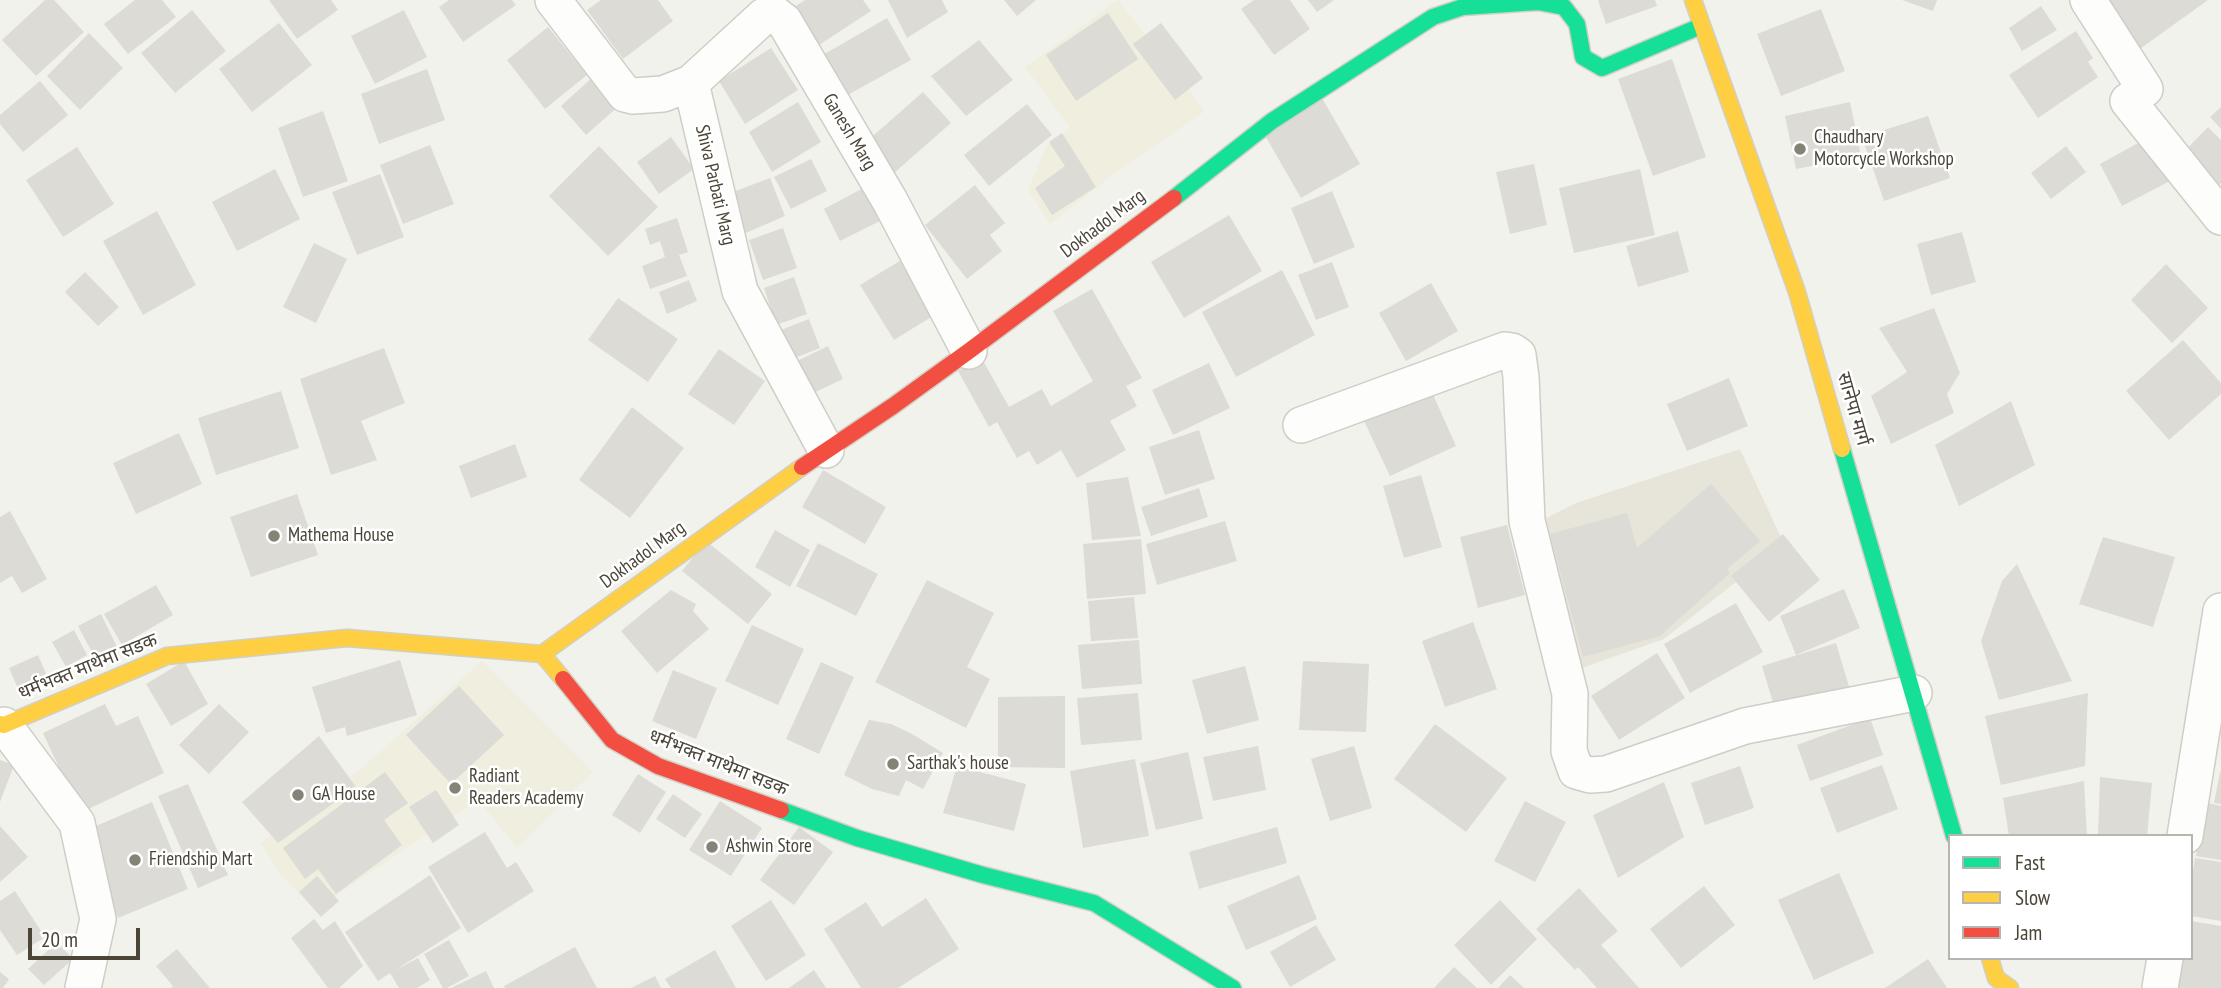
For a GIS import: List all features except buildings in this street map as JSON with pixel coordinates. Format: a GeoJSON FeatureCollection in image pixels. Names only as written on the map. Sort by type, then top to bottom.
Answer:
{"type":"FeatureCollection","features":[{"type":"Feature","properties":{"kind":"main road","name":"सानेपा मार्ग"},"geometry":{"type":"LineString","coordinates":[[1693,0],[1797,292],[1953,834]]}},
{"type":"Feature","properties":{"kind":"main road","name":"Dokhadol Marg"},"geometry":{"type":"LineString","coordinates":[[542,654],[969,351],[1272,121],[1433,17],[1463,7],[1538,2],[1564,7],[1577,24],[1583,57],[1602,68],[1702,26]]}},
{"type":"Feature","properties":{"kind":"main road","name":"धर्मभक्त माथेमा सडक"},"geometry":{"type":"LineString","coordinates":[[2,724],[167,656],[347,638],[542,654],[612,740],[658,766],[857,838],[983,875],[1094,903],[1233,988]]}},
{"type":"Feature","properties":{"kind":"main road"},"geometry":{"type":"LineString","coordinates":[[1991,960],[1996,978],[2010,988]]}},
{"type":"Feature","properties":{"kind":"street"},"geometry":{"type":"LineString","coordinates":[[553,0],[625,94],[663,94],[691,83]]}},
{"type":"Feature","properties":{"kind":"street"},"geometry":{"type":"LineString","coordinates":[[2088,0],[2145,89],[2128,101],[2221,218]]}},
{"type":"Feature","properties":{"kind":"street","name":"Ganesh Marg"},"geometry":{"type":"LineString","coordinates":[[691,83],[764,16],[775,14],[784,21],[895,210],[969,351]]}},
{"type":"Feature","properties":{"kind":"street","name":"Shiva Parbati Marg"},"geometry":{"type":"LineString","coordinates":[[691,83],[740,291],[826,450]]}},
{"type":"Feature","properties":{"kind":"street"},"geometry":{"type":"LineString","coordinates":[[1301,425],[1505,350],[1518,355],[1527,522],[1570,694],[1569,751],[1576,771],[1590,775],[1606,774],[1745,726],[1914,693]]}},
{"type":"Feature","properties":{"kind":"street"},"geometry":{"type":"LineString","coordinates":[[2185,834],[2221,611]]}},
{"type":"Feature","properties":{"kind":"street"},"geometry":{"type":"LineString","coordinates":[[2,724],[77,823],[98,919],[83,988]]}},
{"type":"Feature","properties":{"kind":"street"},"geometry":{"type":"LineString","coordinates":[[2160,988],[2165,960]]}},
{"type":"Feature","properties":{"kind":"shaded area"},"geometry":{"type":"Polygon","coordinates":[[[1118,0],[1205,111],[1110,177],[1050,224],[1028,190],[1047,145],[1070,128],[1025,67],[1118,0]]]}},
{"type":"Feature","properties":{"kind":"shaded area"},"geometry":{"type":"Polygon","coordinates":[[[1740,449],[1784,544],[1664,639],[1556,677],[1520,531],[1576,503],[1740,449]]]}},
{"type":"Feature","properties":{"kind":"shaded area","name":"Radiant Readers Academy"},"geometry":{"type":"Polygon","coordinates":[[[482,661],[593,772],[517,848],[478,800],[315,910],[280,874],[261,843],[363,767],[482,661]]]}},
{"type":"Feature","properties":{"kind":"traffic: fast"},"geometry":{"type":"LineString","coordinates":[[1174,198],[1272,121],[1433,17],[1463,7],[1538,2],[1564,7],[1577,24],[1583,57],[1602,68],[1701,26]]}},
{"type":"Feature","properties":{"kind":"traffic: fast"},"geometry":{"type":"LineString","coordinates":[[1842,449],[1953,834]]}},
{"type":"Feature","properties":{"kind":"traffic: fast"},"geometry":{"type":"LineString","coordinates":[[781,810],[857,838],[983,875],[1094,903],[1233,988]]}},
{"type":"Feature","properties":{"kind":"traffic: slow"},"geometry":{"type":"LineString","coordinates":[[1693,0],[1797,292],[1842,449]]}},
{"type":"Feature","properties":{"kind":"traffic: slow"},"geometry":{"type":"LineString","coordinates":[[542,654],[802,467]]}},
{"type":"Feature","properties":{"kind":"traffic: slow"},"geometry":{"type":"LineString","coordinates":[[0,724],[4,725],[167,656],[347,638],[542,654],[563,679]]}},
{"type":"Feature","properties":{"kind":"traffic: slow"},"geometry":{"type":"LineString","coordinates":[[1991,960],[1996,978],[2010,988]]}},
{"type":"Feature","properties":{"kind":"traffic: jam"},"geometry":{"type":"LineString","coordinates":[[802,467],[893,406],[1174,198]]}},
{"type":"Feature","properties":{"kind":"traffic: jam"},"geometry":{"type":"LineString","coordinates":[[563,679],[612,740],[658,766],[781,810]]}},
{"type":"Feature","properties":{"kind":"place","name":"Chaudhary Motorcycle Workshop"},"geometry":{"type":"Point","coordinates":[1800,149]}},
{"type":"Feature","properties":{"kind":"place","name":"Mathema House"},"geometry":{"type":"Point","coordinates":[274,536]}},
{"type":"Feature","properties":{"kind":"place","name":"Sarthak's house"},"geometry":{"type":"Point","coordinates":[893,764]}},
{"type":"Feature","properties":{"kind":"place","name":"Radiant Readers Academy"},"geometry":{"type":"Point","coordinates":[455,788]}},
{"type":"Feature","properties":{"kind":"place","name":"GA House"},"geometry":{"type":"Point","coordinates":[298,795]}},
{"type":"Feature","properties":{"kind":"place","name":"Ashwin Store"},"geometry":{"type":"Point","coordinates":[712,847]}},
{"type":"Feature","properties":{"kind":"place","name":"Friendship Mart"},"geometry":{"type":"Point","coordinates":[135,860]}}]}
